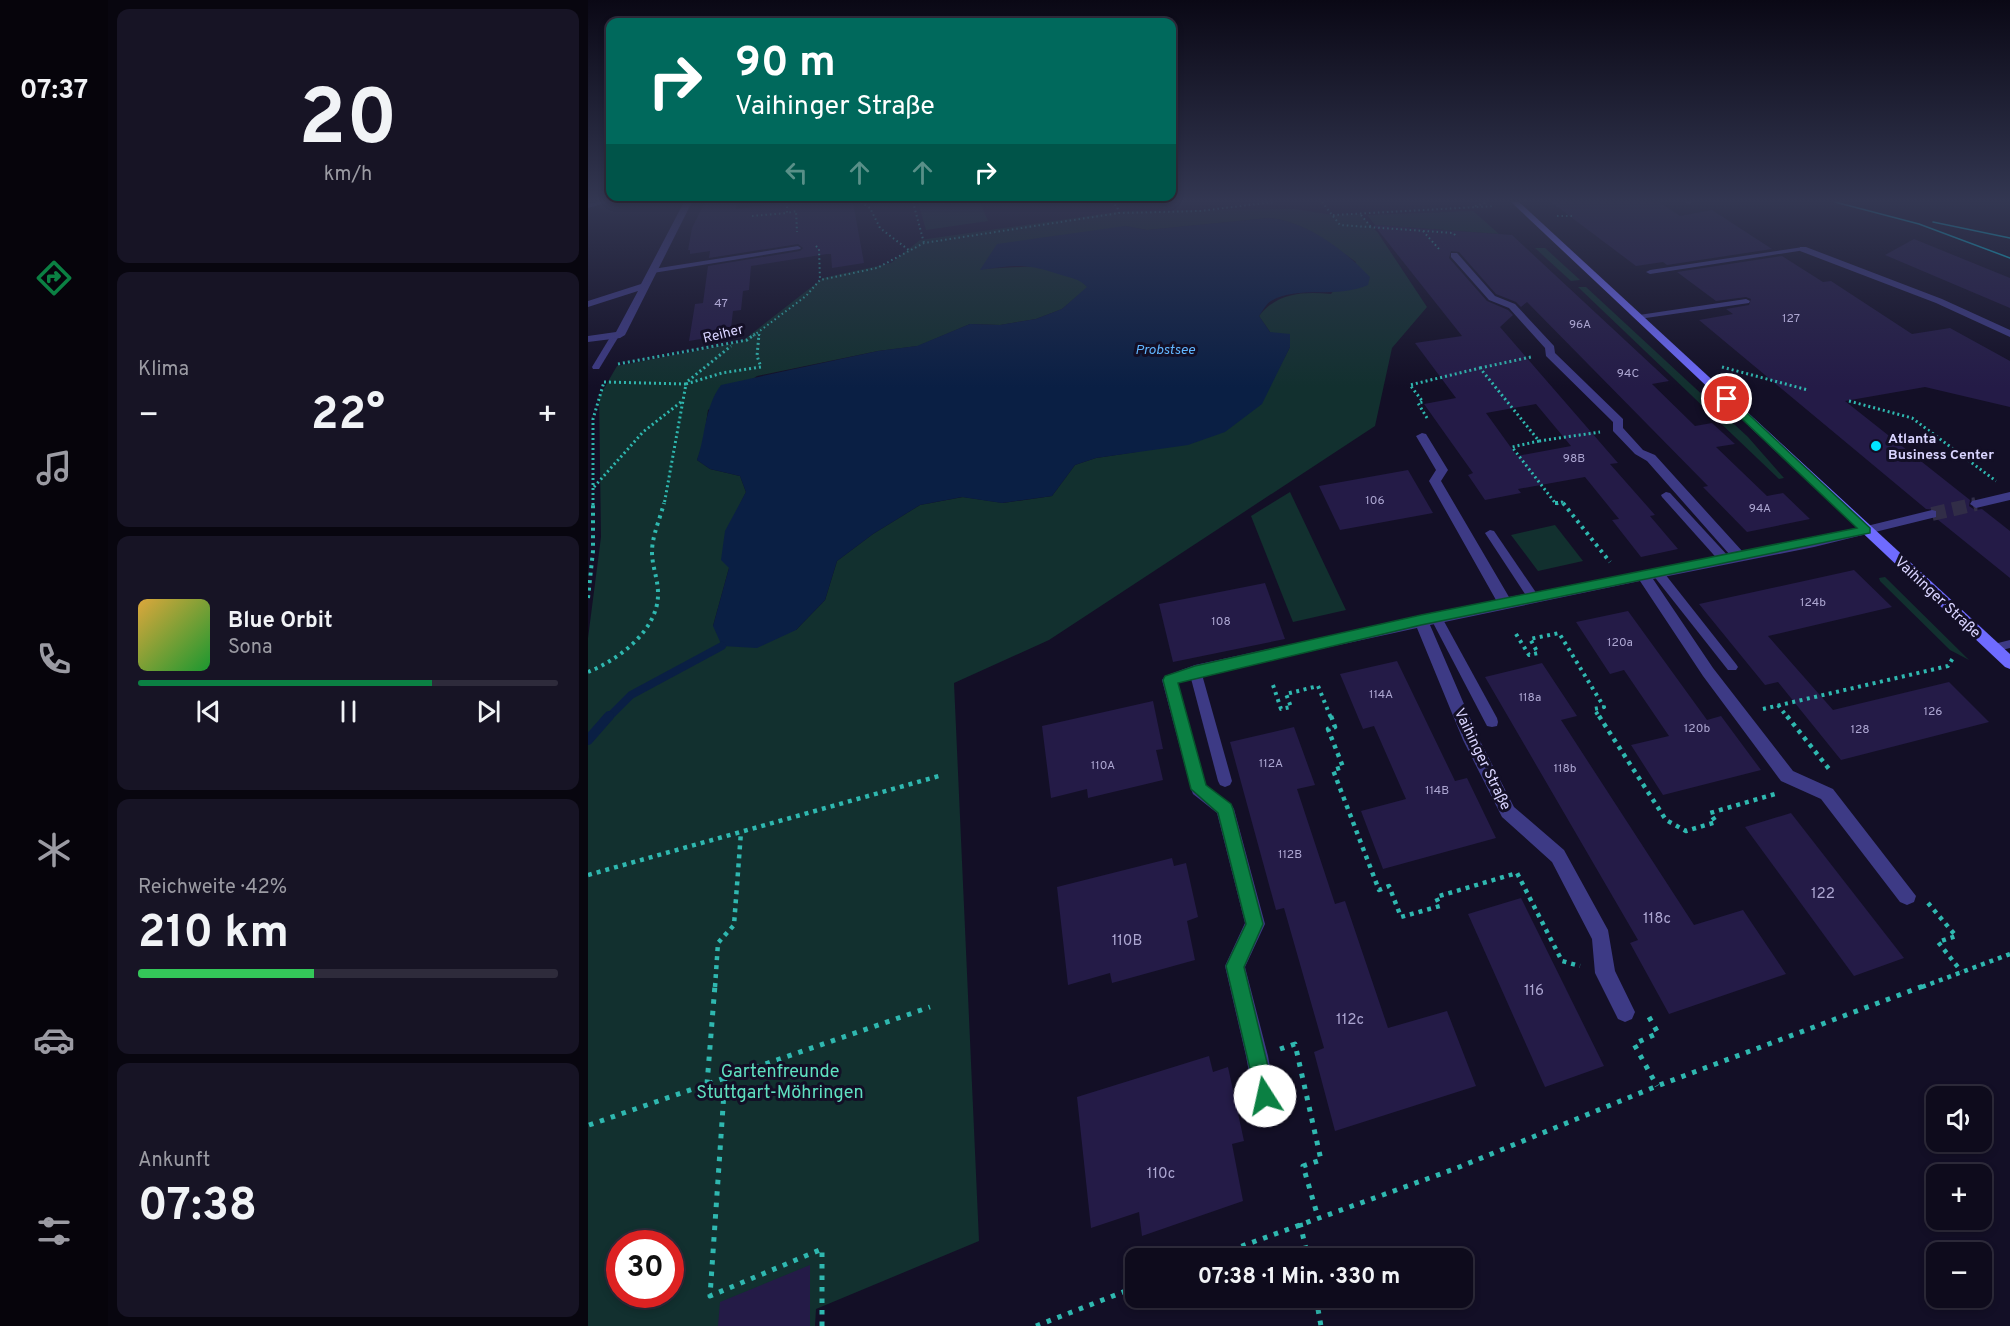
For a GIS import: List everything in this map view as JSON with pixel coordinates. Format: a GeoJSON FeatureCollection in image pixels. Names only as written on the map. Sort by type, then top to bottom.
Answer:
{"type":"FeatureCollection","features":[{"type":"Feature","properties":{"kind":"main road","name":"Vaihinger Straße"},"geometry":{"type":"LineString","coordinates":[[1582,264],[2010,663]]}},
{"type":"Feature","properties":{"kind":"street"},"geometry":{"type":"LineString","coordinates":[[588,339],[620,335],[657,264]]}},
{"type":"Feature","properties":{"kind":"street"},"geometry":{"type":"LineString","coordinates":[[1462,264],[1492,298],[1512,306],[1550,348],[1550,354],[1564,369],[1577,378],[1618,422],[1617,429],[1639,452],[1652,458],[1740,557]]}},
{"type":"Feature","properties":{"kind":"street"},"geometry":{"type":"LineString","coordinates":[[1842,264],[1939,301],[2010,334]]}},
{"type":"Feature","properties":{"kind":"street"},"geometry":{"type":"LineString","coordinates":[[588,304],[645,286]]}},
{"type":"Feature","properties":{"kind":"street"},"geometry":{"type":"LineString","coordinates":[[1422,436],[1442,470],[1435,481],[1505,603]]}},
{"type":"Feature","properties":{"kind":"street"},"geometry":{"type":"LineString","coordinates":[[1976,504],[2010,496]]}},
{"type":"Feature","properties":{"kind":"street"},"geometry":{"type":"LineString","coordinates":[[1268,1116],[1257,1056],[1235,966],[1254,924],[1225,809],[1199,789],[1170,680],[1195,671],[1429,619],[1740,557],[1932,514]]}},
{"type":"Feature","properties":{"kind":"street"},"geometry":{"type":"LineString","coordinates":[[1650,574],[1740,714],[1787,776],[1827,794],[1907,896]]}},
{"type":"Feature","properties":{"kind":"street","name":"Vaihinger Straße"},"geometry":{"type":"LineString","coordinates":[[1429,619],[1471,740],[1508,812],[1558,856],[1601,937],[1605,972],[1625,1012]]}},
{"type":"Feature","properties":{"kind":"lane"},"geometry":{"type":"LineString","coordinates":[[653,271],[698,264]]}},
{"type":"Feature","properties":{"kind":"lane"},"geometry":{"type":"LineString","coordinates":[[1650,272],[1704,264]]}},
{"type":"Feature","properties":{"kind":"lane"},"geometry":{"type":"LineString","coordinates":[[1639,317],[1746,301]]}},
{"type":"Feature","properties":{"kind":"lane"},"geometry":{"type":"LineString","coordinates":[[597,367],[615,336]]}},
{"type":"Feature","properties":{"kind":"lane"},"geometry":{"type":"LineString","coordinates":[[1666,495],[1725,560]]}},
{"type":"Feature","properties":{"kind":"lane"},"geometry":{"type":"LineString","coordinates":[[1490,533],[1533,597]]}},
{"type":"Feature","properties":{"kind":"lane"},"geometry":{"type":"LineString","coordinates":[[1650,574],[1732,667]]}},
{"type":"Feature","properties":{"kind":"lane"},"geometry":{"type":"LineString","coordinates":[[1429,619],[1492,722]]}},
{"type":"Feature","properties":{"kind":"lane"},"geometry":{"type":"LineString","coordinates":[[1994,648],[2010,644]]}},
{"type":"Feature","properties":{"kind":"lane"},"geometry":{"type":"LineString","coordinates":[[1195,671],[1225,781]]}},
{"type":"Feature","properties":{"kind":"path"},"geometry":{"type":"LineString","coordinates":[[819,264],[820,280],[877,268],[885,264]]}},
{"type":"Feature","properties":{"kind":"path","name":"Reiher"},"geometry":{"type":"LineString","coordinates":[[615,365],[734,344],[759,333],[806,297],[812,286],[820,280]]}},
{"type":"Feature","properties":{"kind":"path"},"geometry":{"type":"LineString","coordinates":[[604,382],[686,384],[722,373],[761,367],[757,356],[759,333]]}},
{"type":"Feature","properties":{"kind":"path"},"geometry":{"type":"LineString","coordinates":[[588,672],[607,663],[628,646],[649,624],[659,597],[654,577],[652,550],[666,495],[686,384],[734,344]]}},
{"type":"Feature","properties":{"kind":"path"},"geometry":{"type":"LineString","coordinates":[[1422,436],[1436,431],[1418,403],[1423,402],[1410,385],[1533,357]]}},
{"type":"Feature","properties":{"kind":"path"},"geometry":{"type":"LineString","coordinates":[[1717,365],[1808,390]]}},
{"type":"Feature","properties":{"kind":"path"},"geometry":{"type":"LineString","coordinates":[[1480,368],[1539,441]]}},
{"type":"Feature","properties":{"kind":"path"},"geometry":{"type":"LineString","coordinates":[[588,598],[593,551],[592,419],[604,382],[609,374]]}},
{"type":"Feature","properties":{"kind":"path"},"geometry":{"type":"LineString","coordinates":[[1849,401],[1912,418],[2001,485]]}},
{"type":"Feature","properties":{"kind":"path"},"geometry":{"type":"LineString","coordinates":[[594,487],[643,432],[681,402]]}},
{"type":"Feature","properties":{"kind":"path"},"geometry":{"type":"LineString","coordinates":[[1617,429],[1512,447],[1556,504],[1562,502],[1624,579]]}},
{"type":"Feature","properties":{"kind":"path"},"geometry":{"type":"LineString","coordinates":[[588,506],[593,505]]}},
{"type":"Feature","properties":{"kind":"path"},"geometry":{"type":"LineString","coordinates":[[1516,634],[1529,655],[1538,653],[1530,639],[1559,633],[1604,706],[1594,709],[1666,820],[1686,831],[1716,822],[1710,813],[1782,792],[1787,776]]}},
{"type":"Feature","properties":{"kind":"path"},"geometry":{"type":"LineString","coordinates":[[1740,714],[1948,666],[1953,657]]}},
{"type":"Feature","properties":{"kind":"path"},"geometry":{"type":"LineString","coordinates":[[1273,685],[1281,709],[1291,707],[1286,694],[1318,686],[1335,727],[1328,729],[1343,767],[1333,770],[1379,890],[1389,886],[1401,917],[1440,906],[1436,897],[1517,873],[1562,961],[1605,972]]}},
{"type":"Feature","properties":{"kind":"path"},"geometry":{"type":"LineString","coordinates":[[588,875],[939,776]]}},
{"type":"Feature","properties":{"kind":"path"},"geometry":{"type":"LineString","coordinates":[[707,1084],[718,943],[734,925],[741,832]]}},
{"type":"Feature","properties":{"kind":"path"},"geometry":{"type":"LineString","coordinates":[[1235,1248],[1457,1167],[1657,1086],[2010,954]]}},
{"type":"Feature","properties":{"kind":"path"},"geometry":{"type":"LineString","coordinates":[[589,1125],[930,1007]]}},
{"type":"Feature","properties":{"kind":"path"},"geometry":{"type":"LineString","coordinates":[[1257,1056],[1294,1044],[1321,1160],[1303,1166],[1318,1217]]}},
{"type":"Feature","properties":{"kind":"path"},"geometry":{"type":"LineString","coordinates":[[725,1078],[710,1296],[822,1249],[822,1326]]}},
{"type":"Feature","properties":{"kind":"path"},"geometry":{"type":"LineString","coordinates":[[1300,1223],[1306,1248]]}},
{"type":"Feature","properties":{"kind":"path"},"geometry":{"type":"LineString","coordinates":[[1036,1326],[1125,1291]]}},
{"type":"Feature","properties":{"kind":"path"},"geometry":{"type":"LineString","coordinates":[[1318,1308],[1321,1326]]}},
{"type":"Feature","properties":{"kind":"green space","name":"Gartenfreunde Stuttgart-Möhringen"},"geometry":{"type":"Polygon","coordinates":[[[887,264],[998,264],[981,269],[1038,266],[1080,280],[1088,287],[1062,309],[1036,319],[1000,325],[970,324],[918,346],[878,351],[757,376],[708,410],[703,444],[697,460],[710,469],[740,476],[746,492],[737,510],[729,568],[713,626],[796,630],[825,600],[837,561],[873,534],[920,505],[963,497],[1003,503],[1052,496],[1075,465],[1096,458],[1136,452],[1277,372],[1290,347],[1270,332],[1259,316],[1274,302],[1291,295],[1331,294],[1355,264],[1398,264],[1427,307],[1392,348],[1375,426],[1049,640],[954,683],[979,1241],[816,1309],[815,1326],[588,1326],[588,638],[601,537],[599,397],[617,366],[741,342],[823,278],[887,264]]]}},
{"type":"Feature","properties":{"kind":"green space"},"geometry":{"type":"Polygon","coordinates":[[[1552,264],[1562,264],[1580,280],[1571,281],[1552,264]]]}},
{"type":"Feature","properties":{"kind":"green space"},"geometry":{"type":"Polygon","coordinates":[[[1578,287],[1586,287],[1748,437],[1784,478],[1779,479],[1578,287]]]}},
{"type":"Feature","properties":{"kind":"green space"},"geometry":{"type":"Polygon","coordinates":[[[1290,492],[1346,610],[1293,622],[1251,516],[1290,492]]]}},
{"type":"Feature","properties":{"kind":"green space"},"geometry":{"type":"Polygon","coordinates":[[[1555,525],[1583,561],[1538,571],[1511,535],[1555,525]]]}},
{"type":"Feature","properties":{"kind":"green space"},"geometry":{"type":"Polygon","coordinates":[[[1885,577],[1969,660],[1950,650],[1880,581],[1879,578],[1885,577]]]}},
{"type":"Feature","properties":{"kind":"water","name":"Probstsee"},"geometry":{"type":"Polygon","coordinates":[[[984,264],[1356,264],[1370,277],[1368,285],[1356,289],[1293,294],[1282,296],[1267,304],[1259,316],[1270,332],[1290,334],[1290,347],[1262,404],[1225,432],[1188,445],[1096,458],[1075,465],[1052,496],[1002,503],[962,497],[920,505],[873,534],[837,561],[825,600],[796,630],[757,648],[722,646],[713,626],[729,568],[721,560],[725,531],[746,492],[740,476],[710,469],[697,460],[708,412],[721,385],[878,351],[917,346],[970,324],[1000,325],[1036,319],[1062,309],[1087,287],[1074,279],[1047,270],[1011,266],[980,270],[984,264]]]}},
{"type":"Feature","properties":{"kind":"building"},"geometry":{"type":"Polygon","coordinates":[[[764,264],[751,266],[749,290],[743,291],[741,310],[733,311],[731,328],[725,329],[724,335],[689,341],[695,304],[703,303],[708,266],[764,264]]]}},
{"type":"Feature","properties":{"kind":"building"},"geometry":{"type":"Polygon","coordinates":[[[832,264],[858,264],[832,268],[832,264]]]}},
{"type":"Feature","properties":{"kind":"building"},"geometry":{"type":"Polygon","coordinates":[[[1405,264],[1454,264],[1487,301],[1508,310],[1513,315],[1500,327],[1618,463],[1610,464],[1655,515],[1650,516],[1678,549],[1641,557],[1612,520],[1619,519],[1585,477],[1518,489],[1521,493],[1485,500],[1468,475],[1473,473],[1424,404],[1456,398],[1415,343],[1462,336],[1405,264]],[[1536,404],[1486,413],[1517,456],[1571,446],[1536,404]]]}},
{"type":"Feature","properties":{"kind":"building"},"geometry":{"type":"Polygon","coordinates":[[[1469,264],[1543,264],[1669,381],[1652,384],[1695,426],[1712,423],[1735,444],[1716,447],[1767,496],[1783,493],[1810,519],[1747,532],[1703,487],[1708,486],[1527,302],[1521,307],[1516,302],[1496,294],[1469,264]]]}},
{"type":"Feature","properties":{"kind":"building"},"geometry":{"type":"Polygon","coordinates":[[[1730,264],[1794,264],[1823,282],[1831,281],[1912,334],[1950,328],[2010,361],[2010,407],[1925,387],[1845,401],[1970,500],[1969,506],[1975,510],[1982,509],[2010,531],[2010,578],[1937,519],[1938,510],[1926,509],[1699,320],[1733,314],[1726,309],[1749,305],[1751,299],[1746,297],[1716,301],[1677,272],[1730,264]]]}},
{"type":"Feature","properties":{"kind":"building"},"geometry":{"type":"Polygon","coordinates":[[[1906,264],[1975,264],[2010,278],[2010,308],[1906,264]]]}},
{"type":"Feature","properties":{"kind":"building"},"geometry":{"type":"Polygon","coordinates":[[[1408,470],[1433,513],[1340,530],[1319,486],[1408,470]]]}},
{"type":"Feature","properties":{"kind":"building"},"geometry":{"type":"Polygon","coordinates":[[[1854,570],[1892,607],[1768,636],[1833,710],[1949,682],[1989,722],[1841,760],[1778,682],[1765,685],[1699,604],[1854,570]]]}},
{"type":"Feature","properties":{"kind":"building"},"geometry":{"type":"Polygon","coordinates":[[[1265,583],[1285,639],[1173,662],[1159,604],[1265,583]]]}},
{"type":"Feature","properties":{"kind":"building"},"geometry":{"type":"Polygon","coordinates":[[[1628,611],[1707,720],[1721,716],[1761,770],[1663,795],[1631,745],[1669,736],[1624,670],[1610,674],[1576,622],[1628,611]]]}},
{"type":"Feature","properties":{"kind":"building"},"geometry":{"type":"Polygon","coordinates":[[[1397,661],[1455,781],[1467,778],[1496,838],[1383,869],[1361,811],[1406,799],[1374,726],[1363,729],[1340,674],[1397,661]]]}},
{"type":"Feature","properties":{"kind":"building"},"geometry":{"type":"Polygon","coordinates":[[[1542,663],[1577,716],[1561,720],[1694,925],[1743,910],[1786,974],[1669,1014],[1630,943],[1638,940],[1485,677],[1542,663]]]}},
{"type":"Feature","properties":{"kind":"building"},"geometry":{"type":"Polygon","coordinates":[[[1153,701],[1163,749],[1156,750],[1163,780],[1088,798],[1087,789],[1051,798],[1042,726],[1153,701]]]}},
{"type":"Feature","properties":{"kind":"building"},"geometry":{"type":"Polygon","coordinates":[[[1294,727],[1315,785],[1297,789],[1335,904],[1345,901],[1388,1028],[1447,1011],[1476,1086],[1335,1131],[1314,1052],[1324,1048],[1284,908],[1276,910],[1230,742],[1294,727]]]}},
{"type":"Feature","properties":{"kind":"building"},"geometry":{"type":"Polygon","coordinates":[[[1791,813],[1904,958],[1854,976],[1745,827],[1791,813]]]}},
{"type":"Feature","properties":{"kind":"building"},"geometry":{"type":"Polygon","coordinates":[[[1172,858],[1174,866],[1186,863],[1198,917],[1187,921],[1195,960],[1112,983],[1110,973],[1068,985],[1057,887],[1172,858]]]}},
{"type":"Feature","properties":{"kind":"building"},"geometry":{"type":"Polygon","coordinates":[[[1521,898],[1604,1066],[1545,1087],[1468,914],[1521,898]]]}},
{"type":"Feature","properties":{"kind":"building"},"geometry":{"type":"Polygon","coordinates":[[[1209,1056],[1213,1072],[1228,1067],[1244,1141],[1232,1144],[1243,1201],[1142,1236],[1139,1212],[1091,1228],[1077,1097],[1209,1056]]]}},
{"type":"Feature","properties":{"kind":"building"},"geometry":{"type":"Polygon","coordinates":[[[810,1265],[810,1326],[718,1326],[720,1302],[810,1265]]]}},
{"type":"Feature","properties":{"kind":"waterway"},"geometry":{"type":"LineString","coordinates":[[608,718],[631,695],[722,646]]}},
{"type":"Feature","properties":{"kind":"waterway"},"geometry":{"type":"LineString","coordinates":[[588,740],[609,716]]}},
{"type":"Feature","properties":{"kind":"tunnel"},"geometry":{"type":"LineString","coordinates":[[1932,514],[1976,504],[1973,505]]}},
{"type":"Feature","properties":{"kind":"place","name":"Atlanta Business Center"},"geometry":{"type":"Point","coordinates":[1876,446]}},
{"type":"Feature","properties":{"kind":"route"},"geometry":{"type":"LineString","coordinates":[[1265,1096],[1235,966],[1254,924],[1225,809],[1199,789],[1170,680],[1195,671],[1421,620],[1814,543],[1866,530],[1727,399]]}}]}
